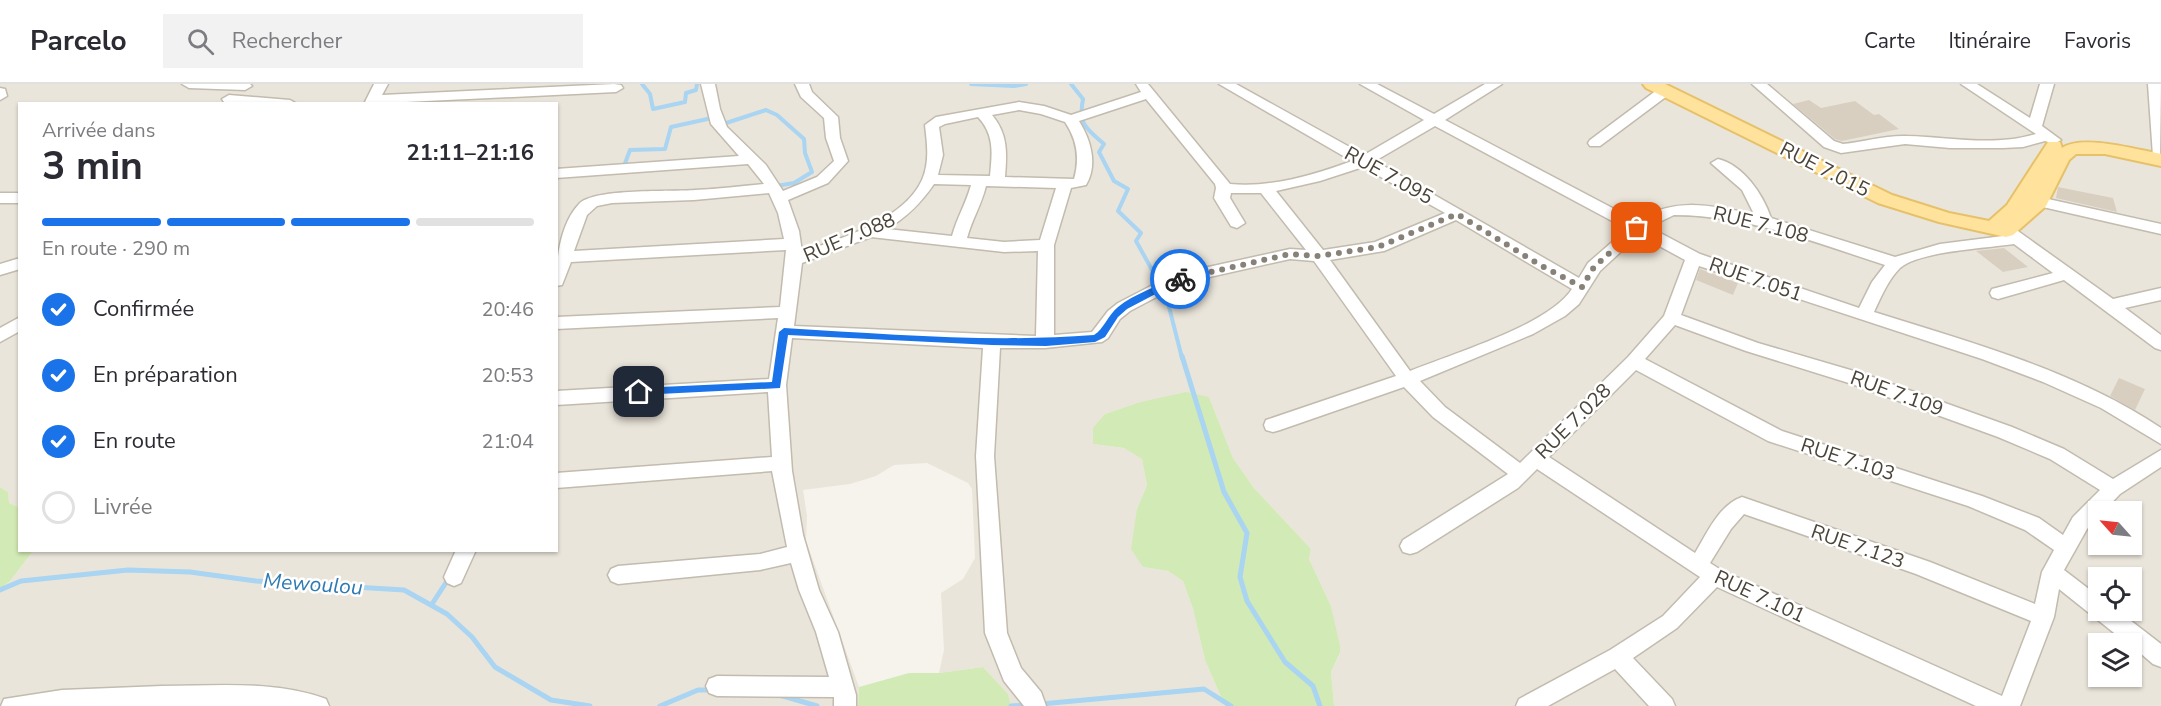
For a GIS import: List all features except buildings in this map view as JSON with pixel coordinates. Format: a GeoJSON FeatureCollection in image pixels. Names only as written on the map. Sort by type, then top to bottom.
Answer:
{"type":"FeatureCollection","features":[{"type":"Feature","properties":{"kind":"main road","name":"RUE 7.015"},"geometry":{"type":"LineString","coordinates":[[1662,86],[1885,199],[1946,219],[2006,231]]}},
{"type":"Feature","properties":{"kind":"main road"},"geometry":{"type":"LineString","coordinates":[[2006,231],[2014,208],[2046,158],[2054,139],[2114,145],[2161,157]]}},
{"type":"Feature","properties":{"kind":"main road"},"geometry":{"type":"LineString","coordinates":[[2006,231],[2039,202],[2061,157],[2072,149],[2105,149],[2161,157]]}},
{"type":"Feature","properties":{"kind":"street"},"geometry":{"type":"LineString","coordinates":[[189,84],[246,85]]}},
{"type":"Feature","properties":{"kind":"street"},"geometry":{"type":"LineString","coordinates":[[381,84],[372,102],[616,88]]}},
{"type":"Feature","properties":{"kind":"street"},"geometry":{"type":"LineString","coordinates":[[708,84],[718,126],[765,174],[777,192],[790,221],[795,252],[777,385],[782,463],[793,535],[809,590],[827,632],[844,697],[717,686]]}},
{"type":"Feature","properties":{"kind":"street"},"geometry":{"type":"LineString","coordinates":[[558,276],[579,215],[585,206],[601,199],[802,190],[825,178],[841,161],[833,138],[831,117],[806,94],[802,84]]}},
{"type":"Feature","properties":{"kind":"street","name":"RUE 7.095"},"geometry":{"type":"LineString","coordinates":[[1226,84],[1365,161],[1540,265],[1582,287]]}},
{"type":"Feature","properties":{"kind":"street","name":"RUE 7.051"},"geometry":{"type":"LineString","coordinates":[[1367,84],[1694,258],[1750,279],[1992,356],[2063,382],[2138,420],[2161,437]]}},
{"type":"Feature","properties":{"kind":"street"},"geometry":{"type":"LineString","coordinates":[[930,179],[1064,185],[1081,182],[1086,164],[1085,145],[1070,119],[1091,114],[1144,89],[1194,145],[1224,188],[1236,190],[1265,188],[1346,169],[1365,161],[1495,84]]}},
{"type":"Feature","properties":{"kind":"street"},"geometry":{"type":"LineString","coordinates":[[1759,84],[1829,144],[1841,149],[1905,140],[1950,144],[2023,143],[2054,139]]}},
{"type":"Feature","properties":{"kind":"street"},"geometry":{"type":"LineString","coordinates":[[1968,84],[2054,139]]}},
{"type":"Feature","properties":{"kind":"street"},"geometry":{"type":"LineString","coordinates":[[2034,126],[2047,84]]}},
{"type":"Feature","properties":{"kind":"street"},"geometry":{"type":"LineString","coordinates":[[2154,84],[2161,157]]}},
{"type":"Feature","properties":{"kind":"street"},"geometry":{"type":"LineString","coordinates":[[227,101],[246,85]]}},
{"type":"Feature","properties":{"kind":"street"},"geometry":{"type":"LineString","coordinates":[[1595,143],[1662,86]]}},
{"type":"Feature","properties":{"kind":"street"},"geometry":{"type":"LineString","coordinates":[[227,101],[288,102]]}},
{"type":"Feature","properties":{"kind":"street","name":"RUE 7.088"},"geometry":{"type":"LineString","coordinates":[[565,257],[795,252],[869,232],[897,218],[911,206],[930,179],[937,149],[932,125],[941,120],[1019,106],[1044,110],[1070,119]]}},
{"type":"Feature","properties":{"kind":"street"},"geometry":{"type":"LineString","coordinates":[[981,112],[993,123],[998,133],[1000,144],[997,181]]}},
{"type":"Feature","properties":{"kind":"street"},"geometry":{"type":"LineString","coordinates":[[558,174],[752,159]]}},
{"type":"Feature","properties":{"kind":"street"},"geometry":{"type":"LineString","coordinates":[[1718,163],[1753,192],[1761,206],[1764,221]]}},
{"type":"Feature","properties":{"kind":"street"},"geometry":{"type":"LineString","coordinates":[[958,242],[964,219],[973,207],[979,182],[997,181]]}},
{"type":"Feature","properties":{"kind":"street"},"geometry":{"type":"LineString","coordinates":[[1046,342],[1046,245],[1064,185]]}},
{"type":"Feature","properties":{"kind":"street"},"geometry":{"type":"LineString","coordinates":[[1224,188],[1222,198],[1237,223]]}},
{"type":"Feature","properties":{"kind":"street"},"geometry":{"type":"LineString","coordinates":[[1265,188],[1319,256],[1407,379],[1439,412],[1520,473]]}},
{"type":"Feature","properties":{"kind":"street"},"geometry":{"type":"LineString","coordinates":[[0,198],[18,198]]}},
{"type":"Feature","properties":{"kind":"street"},"geometry":{"type":"LineString","coordinates":[[2039,202],[2161,229]]}},
{"type":"Feature","properties":{"kind":"street","name":"RUE 7.108"},"geometry":{"type":"LineString","coordinates":[[1274,425],[1407,379],[1527,330],[1559,312],[1573,300],[1594,267],[1637,228],[1654,217],[1680,208],[1735,214],[1764,221],[1896,263]]}},
{"type":"Feature","properties":{"kind":"street"},"geometry":{"type":"LineString","coordinates":[[784,332],[992,342],[1046,342],[1095,338],[1102,334],[1114,315],[1124,307],[1178,279],[1290,254],[1319,256],[1378,247],[1457,214]]}},
{"type":"Feature","properties":{"kind":"street"},"geometry":{"type":"LineString","coordinates":[[1864,315],[1880,282],[1896,263],[1908,257],[2006,231],[2161,344]]}},
{"type":"Feature","properties":{"kind":"street"},"geometry":{"type":"LineString","coordinates":[[869,232],[1004,246],[1046,245]]}},
{"type":"Feature","properties":{"kind":"street","name":"RUE 7.028"},"geometry":{"type":"LineString","coordinates":[[1410,546],[1511,483],[1634,361],[1672,318],[1694,258]]}},
{"type":"Feature","properties":{"kind":"street"},"geometry":{"type":"LineString","coordinates":[[1998,292],[2068,274]]}},
{"type":"Feature","properties":{"kind":"street"},"geometry":{"type":"LineString","coordinates":[[2110,305],[2161,294]]}},
{"type":"Feature","properties":{"kind":"street"},"geometry":{"type":"LineString","coordinates":[[558,323],[788,312]]}},
{"type":"Feature","properties":{"kind":"street","name":"RUE 7.109"},"geometry":{"type":"LineString","coordinates":[[1672,318],[1752,347],[1858,379],[2005,432],[2057,454],[2113,489]]}},
{"type":"Feature","properties":{"kind":"street"},"geometry":{"type":"LineString","coordinates":[[0,336],[18,324]]}},
{"type":"Feature","properties":{"kind":"street"},"geometry":{"type":"LineString","coordinates":[[992,342],[985,456],[996,633],[1012,674],[1033,699],[1035,706]]}},
{"type":"Feature","properties":{"kind":"street","name":"RUE 7.103"},"geometry":{"type":"LineString","coordinates":[[1634,361],[1775,436],[1975,501],[2032,524],[2066,548]]}},
{"type":"Feature","properties":{"kind":"street"},"geometry":{"type":"LineString","coordinates":[[558,398],[777,385]]}},
{"type":"Feature","properties":{"kind":"street"},"geometry":{"type":"LineString","coordinates":[[2009,706],[2043,617],[2052,572],[2079,523],[2113,489],[2161,457]]}},
{"type":"Feature","properties":{"kind":"street","name":"RUE 7.101"},"geometry":{"type":"LineString","coordinates":[[1536,458],[1706,571],[1999,706]]}},
{"type":"Feature","properties":{"kind":"street"},"geometry":{"type":"LineString","coordinates":[[558,481],[782,463]]}},
{"type":"Feature","properties":{"kind":"street","name":"RUE 7.123"},"geometry":{"type":"LineString","coordinates":[[1527,706],[1618,657],[1670,622],[1706,571],[1722,527],[1737,508],[1742,506],[1923,568],[2043,617]]}},
{"type":"Feature","properties":{"kind":"street"},"geometry":{"type":"LineString","coordinates":[[454,577],[465,552]]}},
{"type":"Feature","properties":{"kind":"street"},"geometry":{"type":"LineString","coordinates":[[618,575],[760,562],[798,553]]}},
{"type":"Feature","properties":{"kind":"street"},"geometry":{"type":"LineString","coordinates":[[2052,572],[2088,600]]}},
{"type":"Feature","properties":{"kind":"street"},"geometry":{"type":"LineString","coordinates":[[2115,621],[2161,657]]}},
{"type":"Feature","properties":{"kind":"street"},"geometry":{"type":"LineString","coordinates":[[1618,657],[1664,706]]}},
{"type":"Feature","properties":{"kind":"street"},"geometry":{"type":"LineString","coordinates":[[12,706],[64,698],[142,695],[247,697],[304,702],[318,706]]}},
{"type":"Feature","properties":{"kind":"shaded area"},"geometry":{"type":"Polygon","coordinates":[[[0,84],[2161,84],[2161,706],[1334,706],[1331,672],[1340,654],[1331,606],[1309,559],[1311,549],[1254,488],[1233,458],[1209,397],[1137,403],[1105,414],[1093,444],[1124,448],[1142,458],[1147,485],[1137,509],[1143,567],[1168,571],[1183,581],[1193,609],[1205,660],[1225,706],[1011,706],[1008,694],[983,667],[939,673],[944,650],[941,593],[963,579],[975,558],[972,489],[968,483],[927,463],[894,465],[876,476],[850,484],[803,490],[807,516],[806,541],[859,687],[858,706],[0,706],[0,589],[10,581],[32,552],[558,552],[558,102],[18,102],[18,507],[9,503],[8,492],[0,487],[0,84]]]}},
{"type":"Feature","properties":{"kind":"green space"},"geometry":{"type":"Polygon","coordinates":[[[1186,392],[1209,397],[1233,458],[1254,488],[1311,549],[1309,559],[1331,606],[1340,646],[1340,653],[1331,672],[1334,706],[1225,706],[1205,660],[1193,609],[1183,581],[1168,571],[1143,567],[1131,549],[1137,509],[1147,485],[1142,459],[1124,448],[1093,444],[1093,428],[1105,414],[1137,403],[1186,392]]]}},
{"type":"Feature","properties":{"kind":"green space"},"geometry":{"type":"Polygon","coordinates":[[[0,487],[8,492],[9,503],[18,507],[18,552],[32,552],[10,581],[0,589],[0,487]]]}},
{"type":"Feature","properties":{"kind":"green space"},"geometry":{"type":"Polygon","coordinates":[[[983,667],[1008,694],[1011,706],[858,706],[859,687],[909,673],[939,673],[983,667]]]}},
{"type":"Feature","properties":{"kind":"waterway"},"geometry":{"type":"LineString","coordinates":[[642,84],[650,94],[653,109],[685,102],[686,93],[696,90],[697,84]]}},
{"type":"Feature","properties":{"kind":"waterway"},"geometry":{"type":"LineString","coordinates":[[971,84],[1014,86],[1026,84]]}},
{"type":"Feature","properties":{"kind":"waterway"},"geometry":{"type":"LineString","coordinates":[[1071,84],[1083,99],[1082,115],[1085,125],[1104,144],[1099,152],[1114,181],[1128,189],[1118,211],[1141,233],[1136,241],[1166,295],[1182,358]]}},
{"type":"Feature","properties":{"kind":"waterway"},"geometry":{"type":"LineString","coordinates":[[720,125],[766,110],[777,115],[804,139],[805,153],[812,172],[794,183],[776,186]]}},
{"type":"Feature","properties":{"kind":"waterway"},"geometry":{"type":"LineString","coordinates":[[624,166],[630,150],[665,149],[671,127],[712,118]]}},
{"type":"Feature","properties":{"kind":"waterway"},"geometry":{"type":"LineString","coordinates":[[1182,356],[1224,492],[1247,533],[1240,577],[1247,601],[1285,662],[1313,686],[1320,706]]}},
{"type":"Feature","properties":{"kind":"waterway","name":"Mewoulou"},"geometry":{"type":"LineString","coordinates":[[0,590],[21,581],[128,570],[190,572],[256,581],[404,590],[447,614],[472,637],[495,667],[551,700],[590,706]]}},
{"type":"Feature","properties":{"kind":"waterway"},"geometry":{"type":"LineString","coordinates":[[432,604],[449,578]]}},
{"type":"Feature","properties":{"kind":"waterway","name":"Mewoulou"},"geometry":{"type":"LineString","coordinates":[[1041,704],[1204,689],[1231,706]]}},
{"type":"Feature","properties":{"kind":"waterway","name":"Mewoulou"},"geometry":{"type":"LineString","coordinates":[[660,706],[698,690],[714,690]]}},
{"type":"Feature","properties":{"kind":"waterway","name":"Mewoulou"},"geometry":{"type":"LineString","coordinates":[[776,694],[817,706]]}},
{"type":"Feature","properties":{"kind":"waterway","name":"Mewoulou"},"geometry":{"type":"LineString","coordinates":[[1011,706],[1027,705]]}},
{"type":"Feature","properties":{"kind":"way so far"},"geometry":{"type":"LineString","coordinates":[[1180,279],[1290,254],[1319,256],[1378,247],[1457,214],[1540,265],[1582,287],[1594,267],[1637,228]]}},
{"type":"Feature","properties":{"kind":"route"},"geometry":{"type":"LineString","coordinates":[[639,392],[777,385],[784,332],[992,342],[1087,340],[1102,334],[1114,315],[1124,307],[1180,279]]}}]}
